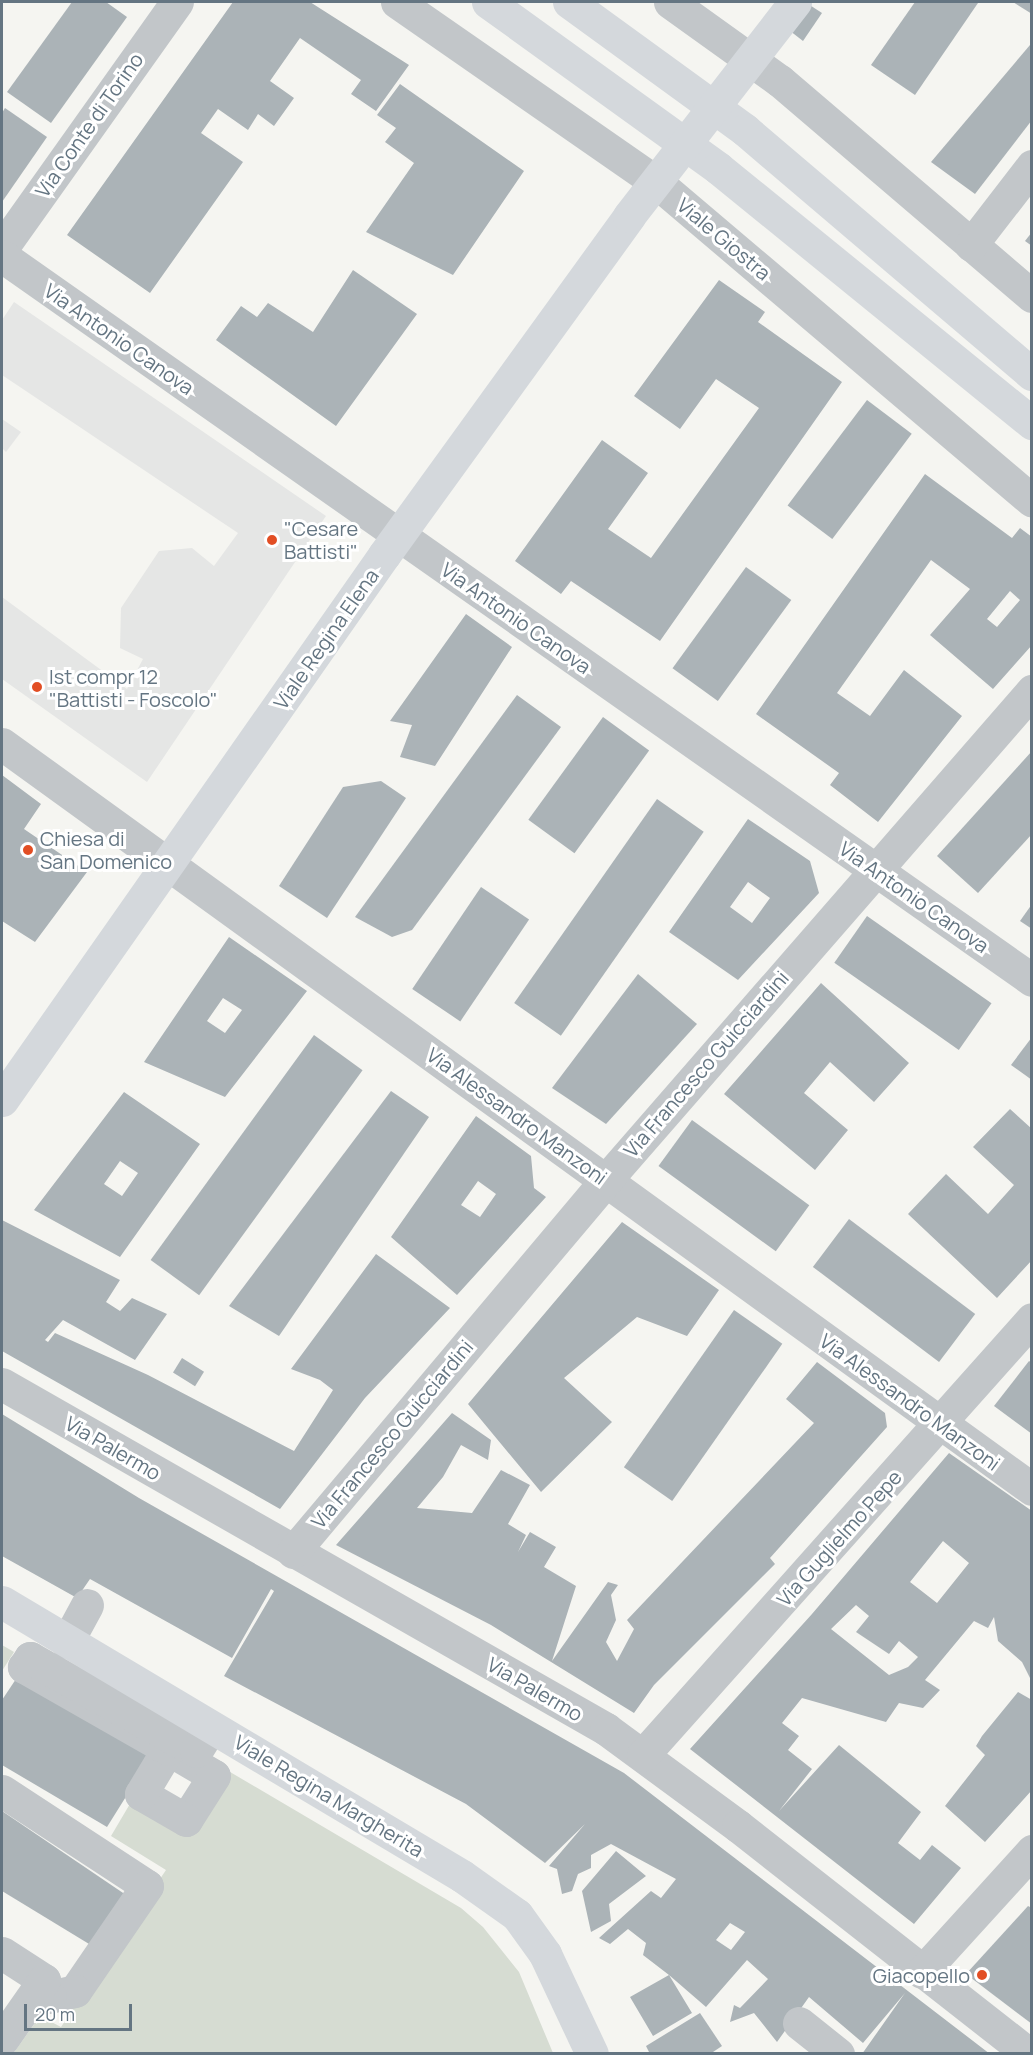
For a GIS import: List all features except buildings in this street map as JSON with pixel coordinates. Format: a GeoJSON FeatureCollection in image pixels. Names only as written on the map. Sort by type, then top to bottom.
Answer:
{"type":"FeatureCollection","features":[{"type":"Feature","properties":{"kind":"main road"},"geometry":{"type":"LineString","coordinates":[[488,2],[685,143],[1032,423]]}},
{"type":"Feature","properties":{"kind":"main road"},"geometry":{"type":"LineString","coordinates":[[569,2],[713,105],[1032,374]]}},
{"type":"Feature","properties":{"kind":"main road"},"geometry":{"type":"LineString","coordinates":[[750,57],[795,2]]}},
{"type":"Feature","properties":{"kind":"main road","name":"Viale Regina Elena"},"geometry":{"type":"LineString","coordinates":[[2,1100],[398,535],[655,181],[750,57]]}},
{"type":"Feature","properties":{"kind":"main road","name":"Viale Regina Margherita"},"geometry":{"type":"LineString","coordinates":[[2,1602],[462,1876],[517,1915],[545,1954],[592,2054]]}},
{"type":"Feature","properties":{"kind":"street","name":"Via Conte di Torino"},"geometry":{"type":"LineString","coordinates":[[2,248],[177,2]]}},
{"type":"Feature","properties":{"kind":"street","name":"Viale Giostra"},"geometry":{"type":"LineString","coordinates":[[397,2],[655,181],[1032,501]]}},
{"type":"Feature","properties":{"kind":"street"},"geometry":{"type":"LineString","coordinates":[[670,2],[750,57],[1032,296]]}},
{"type":"Feature","properties":{"kind":"street"},"geometry":{"type":"LineString","coordinates":[[971,245],[1032,166]]}},
{"type":"Feature","properties":{"kind":"street","name":"Via Antonio Canova"},"geometry":{"type":"LineString","coordinates":[[2,256],[1032,980]]}},
{"type":"Feature","properties":{"kind":"street","name":"Via Francesco Guicciardini"},"geometry":{"type":"LineString","coordinates":[[293,1552],[606,1180],[874,869],[1032,691]]}},
{"type":"Feature","properties":{"kind":"street","name":"Via Alessandro Manzoni"},"geometry":{"type":"LineString","coordinates":[[2,744],[1032,1490]]}},
{"type":"Feature","properties":{"kind":"street","name":"Via Guglielmo Pepe"},"geometry":{"type":"LineString","coordinates":[[643,1755],[941,1424],[1032,1318]]}},
{"type":"Feature","properties":{"kind":"street","name":"Via Palermo"},"geometry":{"type":"LineString","coordinates":[[2,1384],[293,1552],[557,1700],[643,1755],[1029,2054]]}},
{"type":"Feature","properties":{"kind":"street"},"geometry":{"type":"LineString","coordinates":[[67,1642],[87,1605]]}},
{"type":"Feature","properties":{"kind":"street"},"geometry":{"type":"LineString","coordinates":[[168,1749],[24,1667],[30,1658],[196,1751],[211,1726]]}},
{"type":"Feature","properties":{"kind":"street"},"geometry":{"type":"LineString","coordinates":[[2,1791],[147,1886],[75,1991],[50,1997],[36,1993]]}},
{"type":"Feature","properties":{"kind":"street"},"geometry":{"type":"LineString","coordinates":[[922,1971],[1032,1851]]}},
{"type":"Feature","properties":{"kind":"street"},"geometry":{"type":"LineString","coordinates":[[2,1953],[44,1980],[2,2040]]}},
{"type":"Feature","properties":{"kind":"street"},"geometry":{"type":"LineString","coordinates":[[799,2023],[838,2054]]}},
{"type":"Feature","properties":{"kind":"shaded area","name":"\"Cesare Battisti\""},"geometry":{"type":"Polygon","coordinates":[[[14,302],[326,516],[147,782],[2,679],[2,597],[127,689],[143,659],[120,648],[121,608],[159,551],[192,548],[214,566],[238,533],[2,375],[2,320],[14,302]]]}},
{"type":"Feature","properties":{"kind":"shaded area"},"geometry":{"type":"Polygon","coordinates":[[[2,419],[21,432],[6,452],[2,448],[2,419]]]}},
{"type":"Feature","properties":{"kind":"shaded area"},"geometry":{"type":"Polygon","coordinates":[[[2,1645],[14,1652],[2,1671],[2,1645]]]}},
{"type":"Feature","properties":{"kind":"shaded area"},"geometry":{"type":"Polygon","coordinates":[[[225,1769],[461,1908],[483,1927],[519,1972],[553,2053],[13,2054],[40,2016],[61,2027],[166,1870],[111,1836],[134,1797],[187,1831],[225,1769]]]}},
{"type":"Feature","properties":{"kind":"place","name":"\"Cesare Battisti\""},"geometry":{"type":"Point","coordinates":[272,540]}},
{"type":"Feature","properties":{"kind":"place","name":"Ist compr 12 \"Battisti - Foscolo\""},"geometry":{"type":"Point","coordinates":[37,687]}},
{"type":"Feature","properties":{"kind":"place","name":"Chiesa di San Domenico"},"geometry":{"type":"Point","coordinates":[28,850]}},
{"type":"Feature","properties":{"kind":"place","name":"Giacopello"},"geometry":{"type":"Point","coordinates":[982,1975]}}]}
